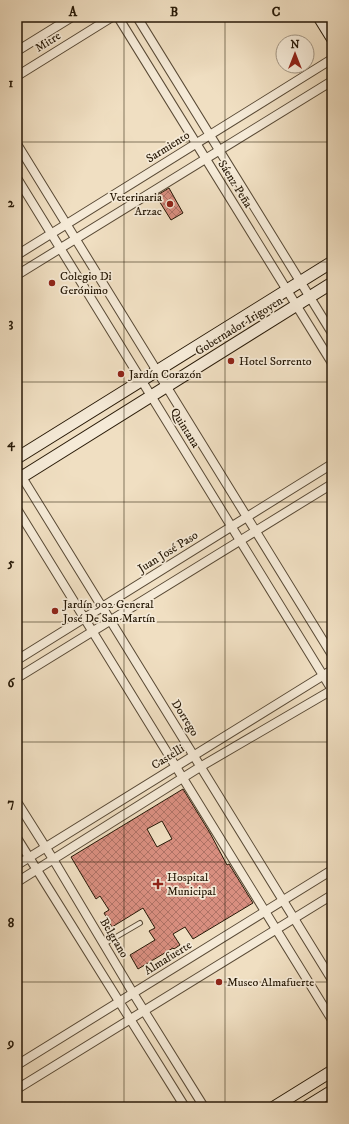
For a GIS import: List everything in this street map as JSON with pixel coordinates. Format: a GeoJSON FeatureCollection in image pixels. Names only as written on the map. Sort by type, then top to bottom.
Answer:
{"type":"FeatureCollection","features":[{"type":"Feature","properties":{"kind":"street","name":"Mitre"},"geometry":{"type":"LineString","coordinates":[[17,51],[72,17]]}},
{"type":"Feature","properties":{"kind":"street","name":"Mitre"},"geometry":{"type":"LineString","coordinates":[[17,76],[112,17]]}},
{"type":"Feature","properties":{"kind":"street","name":"Sáenz Peña"},"geometry":{"type":"LineString","coordinates":[[118,17],[332,363]]}},
{"type":"Feature","properties":{"kind":"street","name":"Sáenz Peña"},"geometry":{"type":"LineString","coordinates":[[137,17],[332,333]]}},
{"type":"Feature","properties":{"kind":"street"},"geometry":{"type":"LineString","coordinates":[[319,17],[332,38]]}},
{"type":"Feature","properties":{"kind":"street","name":"Sarmiento"},"geometry":{"type":"LineString","coordinates":[[17,255],[332,59]]}},
{"type":"Feature","properties":{"kind":"street"},"geometry":{"type":"LineString","coordinates":[[17,276],[332,81]]}},
{"type":"Feature","properties":{"kind":"street","name":"Quintana"},"geometry":{"type":"LineString","coordinates":[[17,144],[332,656]]}},
{"type":"Feature","properties":{"kind":"street","name":"Quintana"},"geometry":{"type":"LineString","coordinates":[[17,178],[332,690]]}},
{"type":"Feature","properties":{"kind":"street","name":"Gobernador Irigoyen"},"geometry":{"type":"LineString","coordinates":[[17,458],[332,262]]}},
{"type":"Feature","properties":{"kind":"street","name":"Gobernador Irigoyen"},"geometry":{"type":"LineString","coordinates":[[19,475],[151,396],[332,283]]}},
{"type":"Feature","properties":{"kind":"street","name":"Juan José Paso"},"geometry":{"type":"LineString","coordinates":[[17,660],[332,464]]}},
{"type":"Feature","properties":{"kind":"street","name":"Dorrego"},"geometry":{"type":"LineString","coordinates":[[19,475],[332,980]]}},
{"type":"Feature","properties":{"kind":"street"},"geometry":{"type":"LineString","coordinates":[[17,678],[332,484]]}},
{"type":"Feature","properties":{"kind":"street"},"geometry":{"type":"LineString","coordinates":[[17,509],[332,1020]]}},
{"type":"Feature","properties":{"kind":"street","name":"Castelli"},"geometry":{"type":"LineString","coordinates":[[17,865],[332,670]]}},
{"type":"Feature","properties":{"kind":"street"},"geometry":{"type":"LineString","coordinates":[[17,882],[200,767],[332,690]]}},
{"type":"Feature","properties":{"kind":"street","name":"Belgrano"},"geometry":{"type":"LineString","coordinates":[[17,802],[53,859],[133,994],[204,1107]]}},
{"type":"Feature","properties":{"kind":"street"},"geometry":{"type":"LineString","coordinates":[[17,838],[185,1107]]}},
{"type":"Feature","properties":{"kind":"street","name":"Almafuerte"},"geometry":{"type":"LineString","coordinates":[[17,1065],[332,870]]}},
{"type":"Feature","properties":{"kind":"street"},"geometry":{"type":"LineString","coordinates":[[17,1089],[332,894]]}},
{"type":"Feature","properties":{"kind":"street"},"geometry":{"type":"LineString","coordinates":[[274,1107],[332,1071]]}},
{"type":"Feature","properties":{"kind":"street"},"geometry":{"type":"LineString","coordinates":[[306,1107],[332,1090]]}},
{"type":"Feature","properties":{"kind":"lane"},"geometry":{"type":"LineString","coordinates":[[104,945],[140,923]]}},
{"type":"Feature","properties":{"kind":"lane"},"geometry":{"type":"LineString","coordinates":[[323,1107],[332,1102]]}},
{"type":"Feature","properties":{"kind":"building","name":"Veterinaria Arzac"},"geometry":{"type":"Polygon","coordinates":[[[169,188],[183,213],[171,220],[156,196],[169,188]]]}},
{"type":"Feature","properties":{"kind":"building","name":"Hospital Municipal"},"geometry":{"type":"Polygon","coordinates":[[[183,789],[210,833],[227,865],[229,864],[253,903],[193,939],[185,927],[173,934],[180,945],[138,969],[130,955],[155,940],[149,931],[155,928],[143,908],[112,927],[104,913],[109,910],[100,896],[96,899],[71,857],[183,789]],[[162,821],[147,829],[157,847],[172,839],[162,821]]]}},
{"type":"Feature","properties":{"kind":"place","name":"Veterinaria Arzac"},"geometry":{"type":"Point","coordinates":[170,204]}},
{"type":"Feature","properties":{"kind":"place","name":"Colegio Di Gerónimo"},"geometry":{"type":"Point","coordinates":[52,283]}},
{"type":"Feature","properties":{"kind":"place","name":"Hotel Sorrento"},"geometry":{"type":"Point","coordinates":[231,361]}},
{"type":"Feature","properties":{"kind":"place","name":"Jardín Corazón"},"geometry":{"type":"Point","coordinates":[121,374]}},
{"type":"Feature","properties":{"kind":"place","name":"Jardín 902 General José De San Martín"},"geometry":{"type":"Point","coordinates":[55,611]}},
{"type":"Feature","properties":{"kind":"place","name":"Hospital Municipal"},"geometry":{"type":"Point","coordinates":[158,884]}},
{"type":"Feature","properties":{"kind":"place","name":"Museo Almafuerte"},"geometry":{"type":"Point","coordinates":[219,982]}}]}
